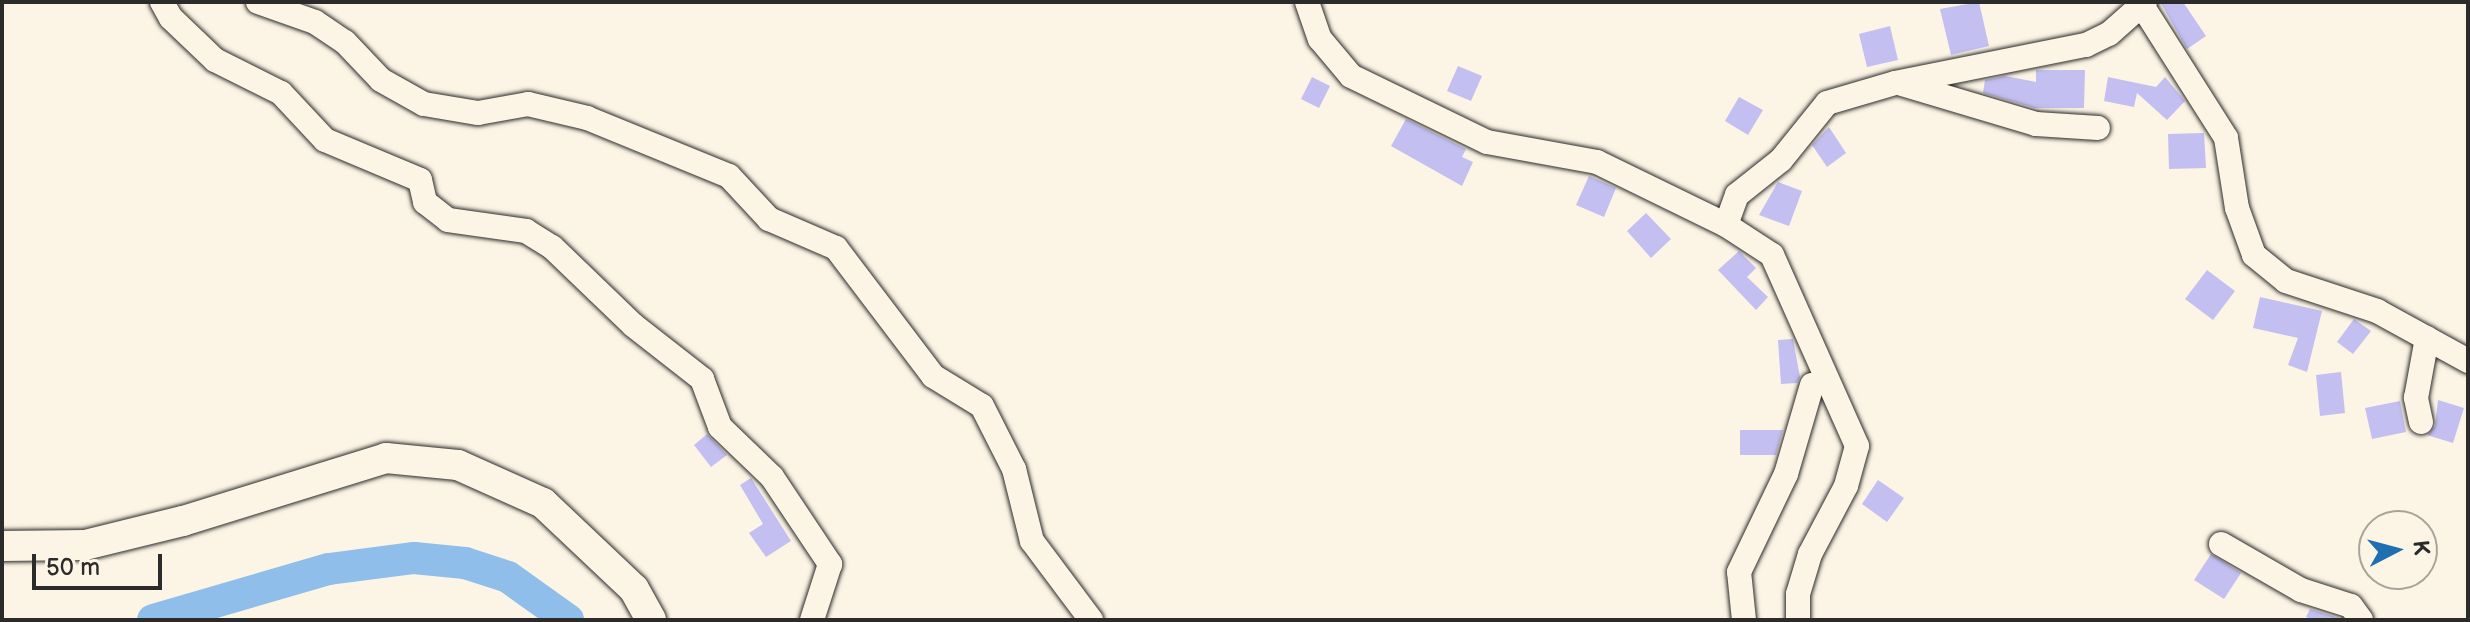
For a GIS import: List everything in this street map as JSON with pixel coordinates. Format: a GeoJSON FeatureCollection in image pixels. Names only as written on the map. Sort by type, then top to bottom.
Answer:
{"type":"FeatureCollection","features":[{"type":"Feature","properties":{"kind":"main road"},"geometry":{"type":"LineString","coordinates":[[2,546],[85,545],[183,521],[386,458],[458,465],[543,503],[634,589],[651,620]]}},
{"type":"Feature","properties":{"kind":"street"},"geometry":{"type":"LineString","coordinates":[[162,2],[171,18],[215,60],[281,93],[325,140],[420,180],[425,202],[448,220],[526,231],[552,247],[633,325],[702,379],[720,427],[772,477],[830,564],[812,620]]}},
{"type":"Feature","properties":{"kind":"street"},"geometry":{"type":"LineString","coordinates":[[259,2],[315,22],[345,42],[381,80],[424,104],[478,113],[528,104],[587,118],[729,176],[769,219],[836,248],[933,376],[982,406],[1014,469],[1032,541],[1091,620]]}},
{"type":"Feature","properties":{"kind":"street"},"geometry":{"type":"LineString","coordinates":[[1307,2],[1320,39],[1351,76],[1487,142],[1597,162],[1726,225],[1772,255],[1857,446],[1846,486],[1810,554],[1798,594],[1798,620]]}},
{"type":"Feature","properties":{"kind":"street"},"geometry":{"type":"LineString","coordinates":[[1726,225],[1737,195],[1781,160],[1827,103],[1895,83],[2086,45],[2144,5],[2226,138],[2237,208],[2254,255],[2286,281],[2377,311],[2468,361]]}},
{"type":"Feature","properties":{"kind":"street"},"geometry":{"type":"LineString","coordinates":[[1895,83],[2036,124],[2098,128]]}},
{"type":"Feature","properties":{"kind":"street"},"geometry":{"type":"LineString","coordinates":[[2421,422],[2416,398],[2427,338]]}},
{"type":"Feature","properties":{"kind":"street"},"geometry":{"type":"LineString","coordinates":[[1744,620],[1739,572],[1786,474],[1812,385]]}},
{"type":"Feature","properties":{"kind":"street"},"geometry":{"type":"LineString","coordinates":[[2221,544],[2301,590],[2351,606],[2361,620]]}},
{"type":"Feature","properties":{"kind":"building"},"geometry":{"type":"Polygon","coordinates":[[[1979,2],[1989,46],[1951,55],[1940,9],[1979,2]]]}},
{"type":"Feature","properties":{"kind":"building"},"geometry":{"type":"Polygon","coordinates":[[[2160,2],[2183,2],[2206,36],[2187,49],[2160,2]]]}},
{"type":"Feature","properties":{"kind":"building"},"geometry":{"type":"Polygon","coordinates":[[[1890,26],[1898,60],[1867,67],[1859,34],[1890,26]]]}},
{"type":"Feature","properties":{"kind":"building"},"geometry":{"type":"Polygon","coordinates":[[[1458,66],[1482,76],[1471,101],[1447,91],[1458,66]]]}},
{"type":"Feature","properties":{"kind":"building"},"geometry":{"type":"Polygon","coordinates":[[[2036,70],[2085,70],[2084,108],[2035,108],[1983,93],[1985,80],[2005,76],[2036,82],[2036,70]]]}},
{"type":"Feature","properties":{"kind":"building"},"geometry":{"type":"Polygon","coordinates":[[[1312,77],[1330,86],[1319,108],[1301,99],[1312,77]]]}},
{"type":"Feature","properties":{"kind":"building"},"geometry":{"type":"Polygon","coordinates":[[[2108,77],[2156,87],[2165,77],[2185,101],[2167,120],[2137,93],[2134,107],[2104,101],[2108,77]]]}},
{"type":"Feature","properties":{"kind":"building"},"geometry":{"type":"Polygon","coordinates":[[[1739,97],[1763,110],[1748,135],[1725,121],[1739,97]]]}},
{"type":"Feature","properties":{"kind":"building"},"geometry":{"type":"Polygon","coordinates":[[[1406,119],[1466,149],[1462,157],[1473,162],[1462,186],[1391,146],[1406,119]]]}},
{"type":"Feature","properties":{"kind":"building"},"geometry":{"type":"Polygon","coordinates":[[[1829,127],[1846,153],[1827,167],[1812,145],[1829,127]]]}},
{"type":"Feature","properties":{"kind":"building"},"geometry":{"type":"Polygon","coordinates":[[[2204,133],[2206,168],[2169,169],[2168,134],[2204,133]]]}},
{"type":"Feature","properties":{"kind":"building"},"geometry":{"type":"Polygon","coordinates":[[[1589,176],[1616,188],[1604,217],[1576,205],[1589,176]]]}},
{"type":"Feature","properties":{"kind":"building"},"geometry":{"type":"Polygon","coordinates":[[[1778,182],[1802,191],[1789,226],[1759,215],[1778,182]]]}},
{"type":"Feature","properties":{"kind":"building"},"geometry":{"type":"Polygon","coordinates":[[[1646,213],[1671,239],[1651,258],[1627,231],[1646,213]]]}},
{"type":"Feature","properties":{"kind":"building"},"geometry":{"type":"Polygon","coordinates":[[[1739,251],[1756,268],[1747,277],[1768,297],[1756,310],[1718,270],[1739,251]]]}},
{"type":"Feature","properties":{"kind":"building"},"geometry":{"type":"Polygon","coordinates":[[[2207,270],[2235,291],[2213,320],[2185,299],[2207,270]]]}},
{"type":"Feature","properties":{"kind":"building"},"geometry":{"type":"Polygon","coordinates":[[[2260,297],[2322,311],[2307,372],[2288,365],[2298,338],[2253,328],[2260,297]]]}},
{"type":"Feature","properties":{"kind":"building"},"geometry":{"type":"Polygon","coordinates":[[[2354,319],[2371,331],[2353,354],[2337,342],[2354,319]]]}},
{"type":"Feature","properties":{"kind":"building"},"geometry":{"type":"Polygon","coordinates":[[[1793,339],[1800,377],[1797,383],[1781,384],[1778,340],[1793,339]]]}},
{"type":"Feature","properties":{"kind":"building"},"geometry":{"type":"Polygon","coordinates":[[[2341,372],[2345,413],[2320,416],[2316,375],[2341,372]]]}},
{"type":"Feature","properties":{"kind":"building"},"geometry":{"type":"Polygon","coordinates":[[[2438,400],[2464,408],[2453,443],[2427,435],[2435,426],[2438,400]]]}},
{"type":"Feature","properties":{"kind":"building"},"geometry":{"type":"Polygon","coordinates":[[[2400,401],[2406,432],[2372,439],[2365,408],[2400,401]]]}},
{"type":"Feature","properties":{"kind":"building"},"geometry":{"type":"Polygon","coordinates":[[[1740,430],[1783,430],[1776,455],[1740,455],[1740,430]]]}},
{"type":"Feature","properties":{"kind":"building"},"geometry":{"type":"Polygon","coordinates":[[[707,434],[727,455],[711,467],[694,445],[707,434]]]}},
{"type":"Feature","properties":{"kind":"building"},"geometry":{"type":"Polygon","coordinates":[[[751,478],[791,541],[766,557],[749,533],[763,524],[740,485],[751,478]]]}},
{"type":"Feature","properties":{"kind":"building"},"geometry":{"type":"Polygon","coordinates":[[[1878,480],[1904,498],[1887,522],[1862,504],[1878,480]]]}},
{"type":"Feature","properties":{"kind":"building"},"geometry":{"type":"Polygon","coordinates":[[[2211,554],[2241,573],[2224,599],[2194,580],[2211,554]]]}},
{"type":"Feature","properties":{"kind":"building"},"geometry":{"type":"Polygon","coordinates":[[[2310,609],[2343,620],[2314,620],[2306,617],[2310,609]]]}},
{"type":"Feature","properties":{"kind":"waterway"},"geometry":{"type":"LineString","coordinates":[[153,620],[329,569],[414,558],[465,563],[508,577],[568,620]]}}]}
